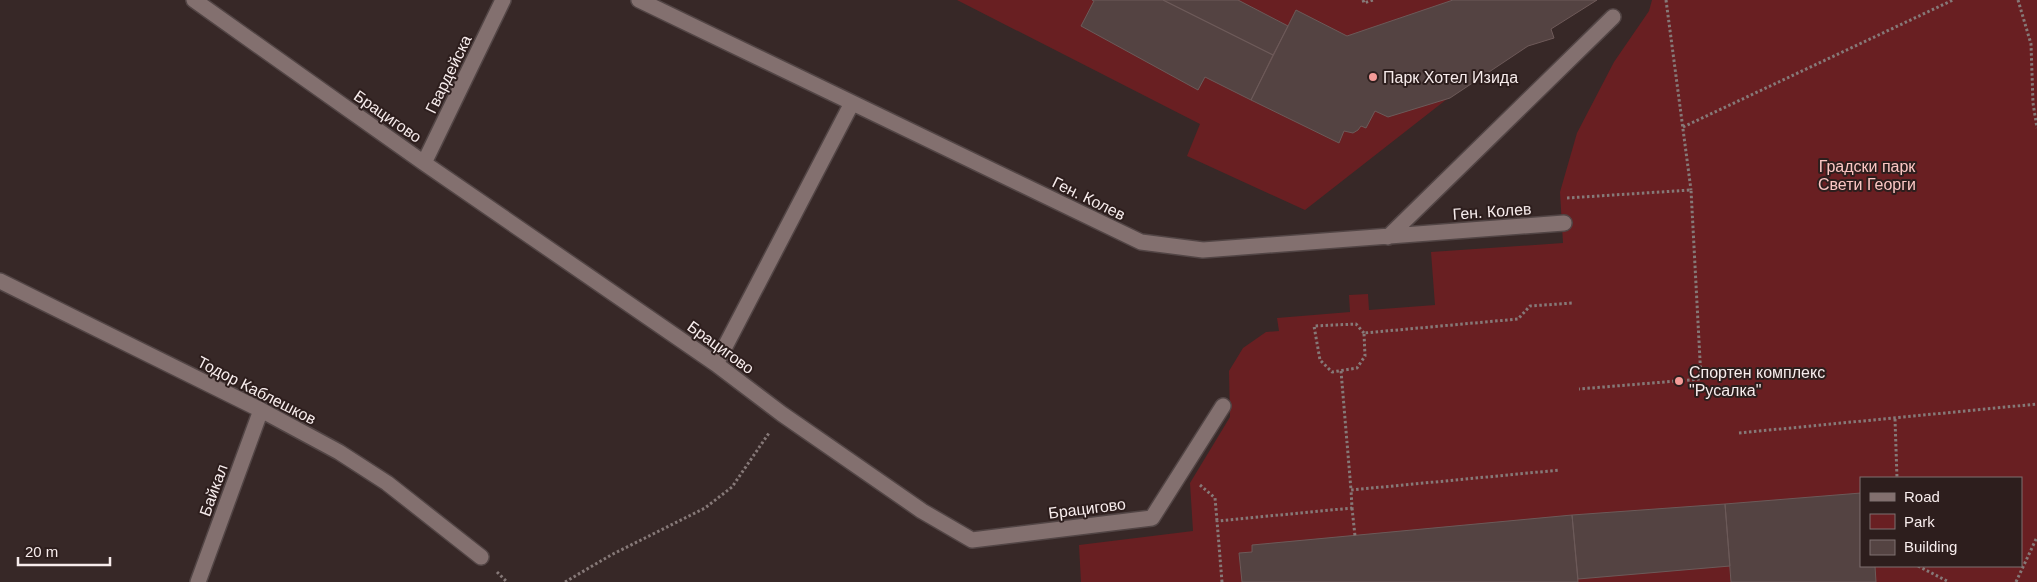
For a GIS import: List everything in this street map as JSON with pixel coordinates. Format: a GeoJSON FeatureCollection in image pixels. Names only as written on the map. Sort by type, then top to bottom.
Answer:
{"type":"FeatureCollection","features":[{"type":"Feature","properties":{"kind":"street","name":"Брацигово"},"geometry":{"type":"LineString","coordinates":[[194,0],[424,163],[716,364],[782,414],[922,511],[972,540],[1152,518],[1223,406]]}},
{"type":"Feature","properties":{"kind":"street","name":"Гвардейска"},"geometry":{"type":"LineString","coordinates":[[424,163],[503,0]]}},
{"type":"Feature","properties":{"kind":"street","name":"Ген. Колев"},"geometry":{"type":"LineString","coordinates":[[639,0],[1141,242],[1203,250],[1564,223]]}},
{"type":"Feature","properties":{"kind":"street"},"geometry":{"type":"LineString","coordinates":[[1388,237],[1613,18]]}},
{"type":"Feature","properties":{"kind":"street"},"geometry":{"type":"LineString","coordinates":[[716,364],[852,103]]}},
{"type":"Feature","properties":{"kind":"street","name":"Тодор Каблешков"},"geometry":{"type":"LineString","coordinates":[[0,281],[261,410],[339,452],[388,484],[481,557]]}},
{"type":"Feature","properties":{"kind":"street","name":"Байкал"},"geometry":{"type":"LineString","coordinates":[[198,582],[261,410]]}},
{"type":"Feature","properties":{"kind":"path"},"geometry":{"type":"LineString","coordinates":[[1363,0],[1364,3],[1373,0]]}},
{"type":"Feature","properties":{"kind":"path"},"geometry":{"type":"LineString","coordinates":[[1579,389],[1701,379],[1691,190],[1666,0]]}},
{"type":"Feature","properties":{"kind":"path"},"geometry":{"type":"LineString","coordinates":[[1682,127],[1953,0]]}},
{"type":"Feature","properties":{"kind":"path"},"geometry":{"type":"LineString","coordinates":[[2018,0],[2031,44],[2033,103],[2037,128]]}},
{"type":"Feature","properties":{"kind":"path"},"geometry":{"type":"LineString","coordinates":[[1564,223],[1566,198],[1691,190]]}},
{"type":"Feature","properties":{"kind":"path"},"geometry":{"type":"LineString","coordinates":[[1364,333],[1518,319],[1530,306],[1573,304]]}},
{"type":"Feature","properties":{"kind":"path"},"geometry":{"type":"LineString","coordinates":[[1356,324],[1364,333],[1365,356],[1357,368],[1332,372],[1320,360],[1314,326],[1356,324]]}},
{"type":"Feature","properties":{"kind":"path"},"geometry":{"type":"LineString","coordinates":[[1340,371],[1355,536]]}},
{"type":"Feature","properties":{"kind":"path"},"geometry":{"type":"LineString","coordinates":[[1740,432],[1895,419],[2037,404]]}},
{"type":"Feature","properties":{"kind":"path"},"geometry":{"type":"LineString","coordinates":[[565,582],[611,555],[705,508],[732,487],[782,414]]}},
{"type":"Feature","properties":{"kind":"path"},"geometry":{"type":"LineString","coordinates":[[1895,419],[1897,477]]}},
{"type":"Feature","properties":{"kind":"path"},"geometry":{"type":"LineString","coordinates":[[1182,470],[1215,498],[1222,582]]}},
{"type":"Feature","properties":{"kind":"path"},"geometry":{"type":"LineString","coordinates":[[1351,490],[1560,470]]}},
{"type":"Feature","properties":{"kind":"path"},"geometry":{"type":"LineString","coordinates":[[1217,521],[1352,508]]}},
{"type":"Feature","properties":{"kind":"path"},"geometry":{"type":"LineString","coordinates":[[2016,582],[2037,537]]}},
{"type":"Feature","properties":{"kind":"path"},"geometry":{"type":"LineString","coordinates":[[1920,567],[1949,582]]}},
{"type":"Feature","properties":{"kind":"green space"},"geometry":{"type":"Polygon","coordinates":[[[957,0],[1597,0],[1551,29],[1554,38],[1528,46],[1447,99],[1305,210],[1187,156],[1200,124],[957,0]]]}},
{"type":"Feature","properties":{"kind":"green space","name":"Градски парк Свети Георги"},"geometry":{"type":"Polygon","coordinates":[[[1652,0],[2037,0],[2037,582],[1081,582],[1079,545],[1193,531],[1190,483],[1230,417],[1229,371],[1243,348],[1266,332],[1279,331],[1277,318],[1350,312],[1349,295],[1368,294],[1369,310],[1435,305],[1431,252],[1563,243],[1560,192],[1577,133],[1614,62],[1649,11],[1652,0]]]}},
{"type":"Feature","properties":{"kind":"building"},"geometry":{"type":"Polygon","coordinates":[[[1092,0],[1163,0],[1273,55],[1251,100],[1205,77],[1198,90],[1081,26],[1094,1],[1092,0]]]}},
{"type":"Feature","properties":{"kind":"building"},"geometry":{"type":"Polygon","coordinates":[[[1163,0],[1238,0],[1288,26],[1273,55],[1163,0]]]}},
{"type":"Feature","properties":{"kind":"building","name":"Парк Хотел Изида"},"geometry":{"type":"Polygon","coordinates":[[[1453,0],[1597,0],[1551,29],[1554,38],[1528,46],[1450,98],[1388,117],[1375,111],[1366,128],[1361,126],[1353,133],[1344,131],[1339,143],[1251,100],[1296,10],[1347,36],[1453,0]]]}},
{"type":"Feature","properties":{"kind":"building"},"geometry":{"type":"Polygon","coordinates":[[[1860,493],[1860,567],[1875,567],[1876,582],[1731,582],[1725,504],[1860,493]]]}},
{"type":"Feature","properties":{"kind":"building"},"geometry":{"type":"Polygon","coordinates":[[[1725,504],[1730,566],[1578,579],[1572,515],[1725,504]]]}},
{"type":"Feature","properties":{"kind":"building"},"geometry":{"type":"Polygon","coordinates":[[[1572,515],[1578,582],[1242,582],[1239,553],[1252,552],[1252,545],[1572,515]]]}},
{"type":"Feature","properties":{"kind":"place","name":"Парк Хотел Изида"},"geometry":{"type":"Point","coordinates":[1373,77]}},
{"type":"Feature","properties":{"kind":"place","name":"Спортен комплекс \"Русалка\""},"geometry":{"type":"Point","coordinates":[1679,381]}}]}
